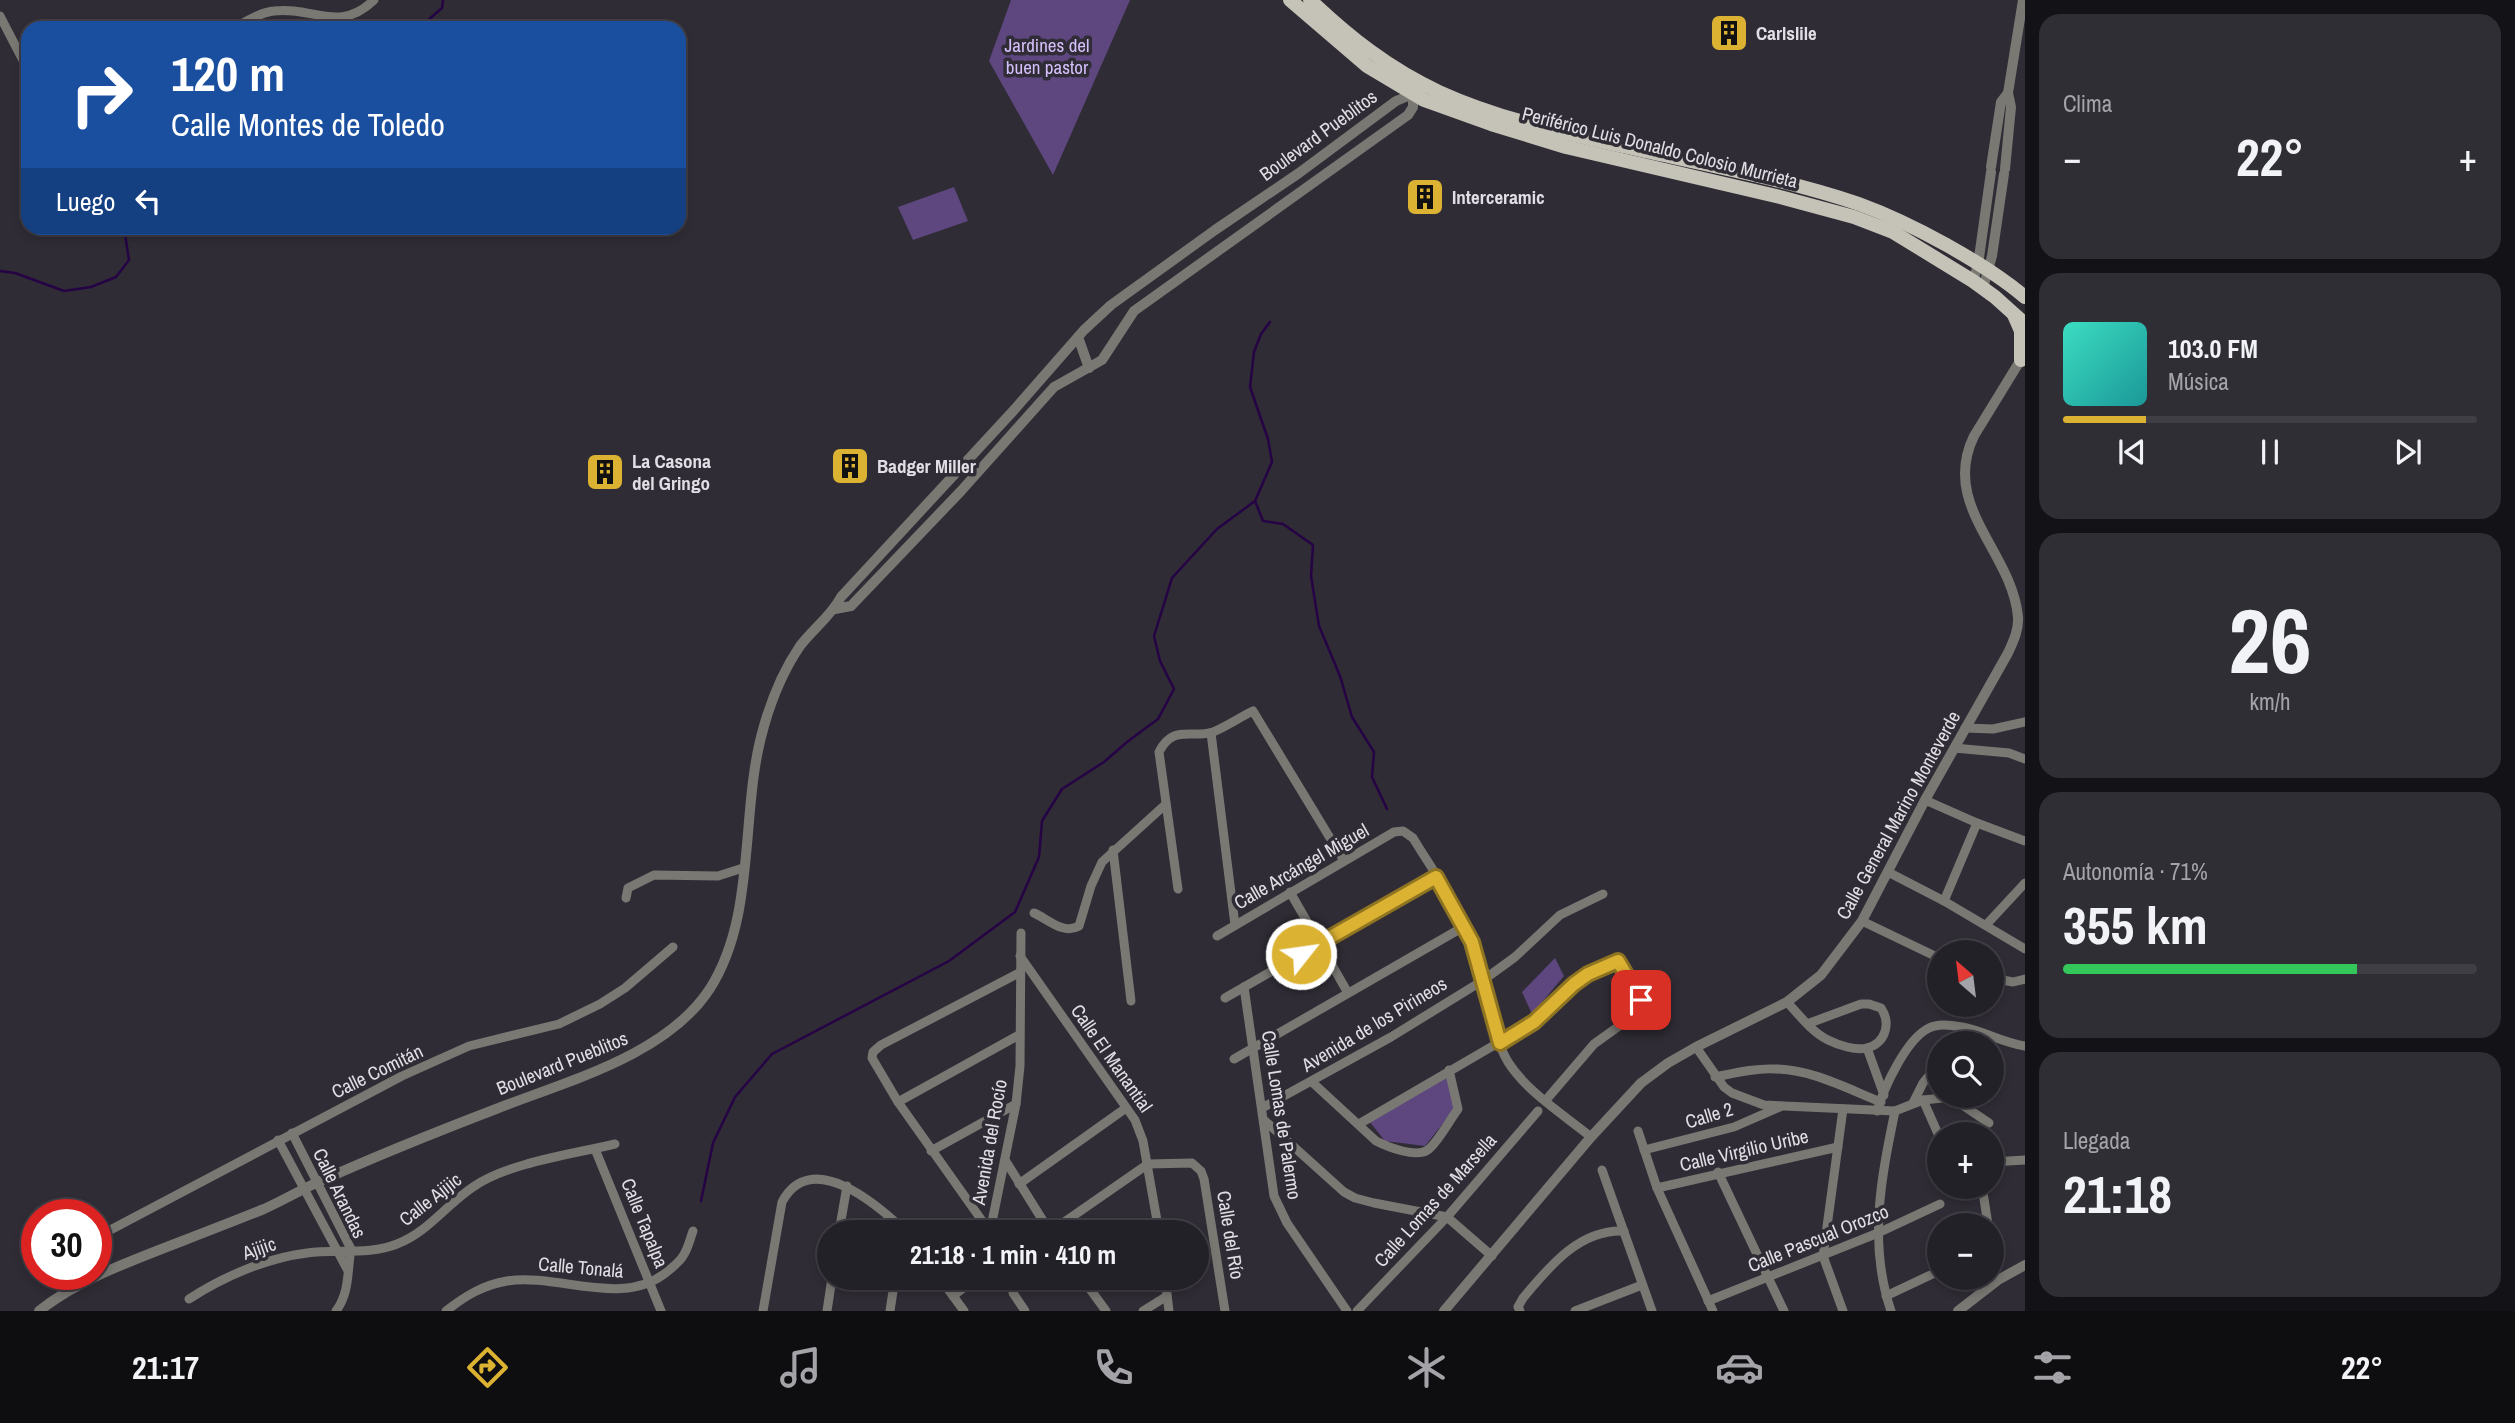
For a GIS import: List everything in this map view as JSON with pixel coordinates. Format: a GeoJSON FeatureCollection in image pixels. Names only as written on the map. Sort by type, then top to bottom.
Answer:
{"type":"FeatureCollection","features":[{"type":"Feature","properties":{"kind":"main road","name":"Periférico Luis Donaldo Colosio Murrieta"},"geometry":{"type":"LineString","coordinates":[[1290,0],[1367,66],[1413,94],[1491,124],[1566,147],[1854,217],[1893,232],[1978,285],[2025,324]]}},
{"type":"Feature","properties":{"kind":"main road","name":"Periférico Luis Donaldo Colosio Murrieta"},"geometry":{"type":"LineString","coordinates":[[1310,0],[1375,57],[1440,92],[1495,113],[1576,136],[1787,184],[1859,204],[1949,247],[2025,297]]}},
{"type":"Feature","properties":{"kind":"main road"},"geometry":{"type":"LineString","coordinates":[[1403,74],[1413,94],[1440,92]]}},
{"type":"Feature","properties":{"kind":"main road"},"geometry":{"type":"LineString","coordinates":[[2012,311],[2021,331],[2024,357]]}},
{"type":"Feature","properties":{"kind":"street"},"geometry":{"type":"LineString","coordinates":[[248,21],[270,11],[292,11],[329,18],[348,17],[363,11],[374,0]]}},
{"type":"Feature","properties":{"kind":"street"},"geometry":{"type":"LineString","coordinates":[[1978,285],[1996,236],[2011,107],[2008,93],[2023,0]]}},
{"type":"Feature","properties":{"kind":"street"},"geometry":{"type":"LineString","coordinates":[[0,16],[21,56]]}},
{"type":"Feature","properties":{"kind":"street"},"geometry":{"type":"LineString","coordinates":[[1983,268],[1991,170],[2001,102],[2008,93]]}},
{"type":"Feature","properties":{"kind":"street","name":"Boulevard Pueblitos"},"geometry":{"type":"LineString","coordinates":[[39,1311],[57,1297],[99,1274],[268,1207],[303,1189],[429,1135],[625,1058],[670,1031],[708,991],[725,960],[732,939],[755,768],[763,729],[774,692],[800,647],[821,621],[835,609],[841,597],[1077,337],[1131,290],[1299,173],[1392,103],[1413,94],[1413,107],[1408,115],[1135,311],[1109,352],[1089,368],[1054,387],[961,491],[851,606],[835,609]]}},
{"type":"Feature","properties":{"kind":"street"},"geometry":{"type":"LineString","coordinates":[[1299,173],[1297,183],[1300,186],[1308,186]]}},
{"type":"Feature","properties":{"kind":"street"},"geometry":{"type":"LineString","coordinates":[[1263,198],[1272,200],[1274,210]]}},
{"type":"Feature","properties":{"kind":"street"},"geometry":{"type":"LineString","coordinates":[[1077,337],[1089,368]]}},
{"type":"Feature","properties":{"kind":"street","name":"Calle General Marino Monteverde"},"geometry":{"type":"LineString","coordinates":[[1444,1311],[1591,1137],[1653,1072],[1696,1047],[1787,1002],[1821,975],[1862,921],[1925,800],[2008,653],[2017,629],[2018,618],[2007,580],[1967,496],[1964,482],[1965,457],[1974,436],[2024,357]]}},
{"type":"Feature","properties":{"kind":"street"},"geometry":{"type":"LineString","coordinates":[[949,480],[961,491]]}},
{"type":"Feature","properties":{"kind":"street"},"geometry":{"type":"LineString","coordinates":[[1178,889],[1158,752],[1162,745],[1176,735],[1211,733],[1253,710],[1344,861]]}},
{"type":"Feature","properties":{"kind":"street"},"geometry":{"type":"LineString","coordinates":[[1965,728],[1993,729],[2025,722]]}},
{"type":"Feature","properties":{"kind":"street"},"geometry":{"type":"LineString","coordinates":[[1211,733],[1235,925]]}},
{"type":"Feature","properties":{"kind":"street"},"geometry":{"type":"LineString","coordinates":[[1954,748],[2009,752],[2025,759]]}},
{"type":"Feature","properties":{"kind":"street"},"geometry":{"type":"LineString","coordinates":[[1925,800],[2025,841]]}},
{"type":"Feature","properties":{"kind":"street"},"geometry":{"type":"LineString","coordinates":[[1034,913],[1069,930],[1079,926],[1091,886],[1102,862],[1166,804]]}},
{"type":"Feature","properties":{"kind":"street"},"geometry":{"type":"LineString","coordinates":[[1944,901],[1977,823]]}},
{"type":"Feature","properties":{"kind":"street","name":"Calle Arcángel Miguel"},"geometry":{"type":"LineString","coordinates":[[1217,936],[1394,832],[1403,831],[1413,838],[1436,877]]}},
{"type":"Feature","properties":{"kind":"street"},"geometry":{"type":"LineString","coordinates":[[1113,850],[1131,1001]]}},
{"type":"Feature","properties":{"kind":"street"},"geometry":{"type":"LineString","coordinates":[[626,898],[628,888],[654,875],[718,876],[743,868]]}},
{"type":"Feature","properties":{"kind":"street"},"geometry":{"type":"LineString","coordinates":[[1888,872],[1944,901],[2025,949]]}},
{"type":"Feature","properties":{"kind":"street"},"geometry":{"type":"LineString","coordinates":[[1225,998],[1436,877],[1472,942],[1500,1043],[1510,1064],[1546,1100],[1591,1137]]}},
{"type":"Feature","properties":{"kind":"street"},"geometry":{"type":"LineString","coordinates":[[1986,925],[2025,883]]}},
{"type":"Feature","properties":{"kind":"street"},"geometry":{"type":"LineString","coordinates":[[1290,892],[1348,993]]}},
{"type":"Feature","properties":{"kind":"street","name":"Avenida de los Pirineos"},"geometry":{"type":"LineString","coordinates":[[1262,1108],[1391,1037],[1482,981],[1515,957],[1560,915],[1603,894]]}},
{"type":"Feature","properties":{"kind":"street"},"geometry":{"type":"LineString","coordinates":[[1862,921],[1927,952]]}},
{"type":"Feature","properties":{"kind":"street"},"geometry":{"type":"LineString","coordinates":[[1234,1059],[1465,926]]}},
{"type":"Feature","properties":{"kind":"street","name":"Avenida del Rocío"},"geometry":{"type":"LineString","coordinates":[[992,1220],[1016,1104],[1020,1066],[1021,933]]}},
{"type":"Feature","properties":{"kind":"street","name":"Calle Comitán"},"geometry":{"type":"LineString","coordinates":[[112,1228],[402,1076],[469,1046],[559,1024],[600,1004],[625,988],[673,947]]}},
{"type":"Feature","properties":{"kind":"street","name":"Calle El Manantial"},"geometry":{"type":"LineString","coordinates":[[1020,956],[1140,1130],[1148,1164],[1155,1220]]}},
{"type":"Feature","properties":{"kind":"street"},"geometry":{"type":"LineString","coordinates":[[1359,1124],[1534,1022],[1574,984],[1588,974],[1618,961],[1641,1000],[1640,1012],[1594,1044],[1546,1100]]}},
{"type":"Feature","properties":{"kind":"street"},"geometry":{"type":"LineString","coordinates":[[981,1220],[931,1151],[872,1058],[873,1052],[881,1045],[1019,973]]}},
{"type":"Feature","properties":{"kind":"street"},"geometry":{"type":"LineString","coordinates":[[2004,980],[2013,982],[2025,979]]}},
{"type":"Feature","properties":{"kind":"street","name":"Calle Lomas de Palermo"},"geometry":{"type":"LineString","coordinates":[[1244,987],[1264,1120],[1269,1175],[1279,1210],[1347,1311]]}},
{"type":"Feature","properties":{"kind":"street"},"geometry":{"type":"LineString","coordinates":[[1787,1002],[1807,1024],[1825,1039],[1838,1045],[1867,1048],[1878,1041],[1887,1028],[1885,1014],[1881,1008],[1861,1004],[1807,1024]]}},
{"type":"Feature","properties":{"kind":"street"},"geometry":{"type":"LineString","coordinates":[[1881,1103],[1893,1072],[1907,1051],[1922,1033],[1933,1026],[1961,1026],[2025,1046]]}},
{"type":"Feature","properties":{"kind":"street"},"geometry":{"type":"LineString","coordinates":[[898,1102],[1019,1035]]}},
{"type":"Feature","properties":{"kind":"street"},"geometry":{"type":"LineString","coordinates":[[1696,1047],[1715,1077],[1732,1093],[1748,1101],[1764,1105],[1843,1109],[1881,1103]]}},
{"type":"Feature","properties":{"kind":"street"},"geometry":{"type":"LineString","coordinates":[[1867,1048],[1881,1103]]}},
{"type":"Feature","properties":{"kind":"street"},"geometry":{"type":"LineString","coordinates":[[1715,1077],[1759,1069],[1788,1069],[1813,1076],[1895,1111]]}},
{"type":"Feature","properties":{"kind":"street"},"geometry":{"type":"LineString","coordinates":[[1312,1082],[1385,1145],[1418,1153],[1428,1150],[1458,1109],[1449,1070]]}},
{"type":"Feature","properties":{"kind":"street"},"geometry":{"type":"LineString","coordinates":[[1927,1078],[1918,1102],[1930,1122]]}},
{"type":"Feature","properties":{"kind":"street"},"geometry":{"type":"LineString","coordinates":[[1895,1111],[1918,1102],[1943,1098],[1955,1100],[1988,1122]]}},
{"type":"Feature","properties":{"kind":"street"},"geometry":{"type":"LineString","coordinates":[[931,1151],[1016,1104]]}},
{"type":"Feature","properties":{"kind":"street","name":"Calle 2"},"geometry":{"type":"LineString","coordinates":[[1644,1150],[1734,1127],[1782,1106]]}},
{"type":"Feature","properties":{"kind":"street"},"geometry":{"type":"LineString","coordinates":[[1019,1184],[1126,1108]]}},
{"type":"Feature","properties":{"kind":"street"},"geometry":{"type":"LineString","coordinates":[[1843,1109],[1824,1256],[1843,1311]]}},
{"type":"Feature","properties":{"kind":"street","name":"Calle Lomas de Marsella"},"geometry":{"type":"LineString","coordinates":[[1357,1311],[1447,1217],[1538,1111]]}},
{"type":"Feature","properties":{"kind":"street"},"geometry":{"type":"LineString","coordinates":[[1891,1311],[1886,1296],[1878,1233],[1882,1172],[1895,1111]]}},
{"type":"Feature","properties":{"kind":"street"},"geometry":{"type":"LineString","coordinates":[[1264,1120],[1334,1184],[1355,1198],[1447,1217],[1492,1256]]}},
{"type":"Feature","properties":{"kind":"street"},"geometry":{"type":"LineString","coordinates":[[1638,1131],[1657,1188],[1713,1311]]}},
{"type":"Feature","properties":{"kind":"street","name":"Calle Arandas"},"geometry":{"type":"LineString","coordinates":[[292,1133],[317,1183],[344,1250],[347,1291],[336,1311]]}},
{"type":"Feature","properties":{"kind":"street","name":"Calle Arandas"},"geometry":{"type":"LineString","coordinates":[[278,1140],[303,1189],[344,1250],[347,1269]]}},
{"type":"Feature","properties":{"kind":"street","name":"Calle Ajijic"},"geometry":{"type":"LineString","coordinates":[[344,1250],[396,1245],[418,1233],[473,1186],[499,1174],[615,1144]]}},
{"type":"Feature","properties":{"kind":"street","name":"Calle Virgilio Uribe"},"geometry":{"type":"LineString","coordinates":[[1657,1188],[1718,1172],[1838,1147]]}},
{"type":"Feature","properties":{"kind":"street","name":"Calle Tapalpa"},"geometry":{"type":"LineString","coordinates":[[595,1149],[661,1311]]}},
{"type":"Feature","properties":{"kind":"street"},"geometry":{"type":"LineString","coordinates":[[1005,1160],[1042,1220]]}},
{"type":"Feature","properties":{"kind":"street"},"geometry":{"type":"LineString","coordinates":[[2004,1161],[2025,1160]]}},
{"type":"Feature","properties":{"kind":"street","name":"Calle del Río"},"geometry":{"type":"LineString","coordinates":[[1148,1164],[1187,1162],[1197,1165],[1204,1179],[1225,1311]]}},
{"type":"Feature","properties":{"kind":"street"},"geometry":{"type":"LineString","coordinates":[[1067,1220],[1148,1164]]}},
{"type":"Feature","properties":{"kind":"street"},"geometry":{"type":"LineString","coordinates":[[1602,1170],[1652,1311]]}},
{"type":"Feature","properties":{"kind":"street"},"geometry":{"type":"LineString","coordinates":[[1718,1172],[1784,1311]]}},
{"type":"Feature","properties":{"kind":"street"},"geometry":{"type":"LineString","coordinates":[[763,1311],[782,1202],[789,1188],[802,1181],[814,1179],[847,1186],[882,1209],[893,1220]]}},
{"type":"Feature","properties":{"kind":"street"},"geometry":{"type":"LineString","coordinates":[[841,1220],[847,1186]]}},
{"type":"Feature","properties":{"kind":"street","name":"Calle Pascual Orozco"},"geometry":{"type":"LineString","coordinates":[[1708,1301],[1824,1256],[1940,1204]]}},
{"type":"Feature","properties":{"kind":"street","name":"Calle Tonalá"},"geometry":{"type":"LineString","coordinates":[[446,1311],[481,1287],[508,1281],[537,1279],[632,1289],[651,1283],[683,1258],[694,1231]]}},
{"type":"Feature","properties":{"kind":"street"},"geometry":{"type":"LineString","coordinates":[[1520,1311],[1518,1307],[1522,1298],[1572,1247],[1595,1234],[1624,1231]]}},
{"type":"Feature","properties":{"kind":"street","name":"Ajijic"},"geometry":{"type":"LineString","coordinates":[[189,1299],[206,1288],[271,1261],[304,1253],[344,1250]]}},
{"type":"Feature","properties":{"kind":"street"},"geometry":{"type":"LineString","coordinates":[[1958,1311],[1998,1280],[2025,1265]]}},
{"type":"Feature","properties":{"kind":"street"},"geometry":{"type":"LineString","coordinates":[[1886,1296],[1927,1277]]}},
{"type":"Feature","properties":{"kind":"street"},"geometry":{"type":"LineString","coordinates":[[1575,1311],[1642,1285]]}},
{"type":"Feature","properties":{"kind":"street"},"geometry":{"type":"LineString","coordinates":[[827,1311],[830,1290]]}},
{"type":"Feature","properties":{"kind":"street"},"geometry":{"type":"LineString","coordinates":[[890,1311],[893,1290]]}},
{"type":"Feature","properties":{"kind":"street"},"geometry":{"type":"LineString","coordinates":[[949,1290],[964,1311]]}},
{"type":"Feature","properties":{"kind":"street"},"geometry":{"type":"LineString","coordinates":[[953,1296],[961,1290]]}},
{"type":"Feature","properties":{"kind":"street"},"geometry":{"type":"LineString","coordinates":[[1091,1290],[1106,1311]]}},
{"type":"Feature","properties":{"kind":"street"},"geometry":{"type":"LineString","coordinates":[[1166,1290],[1169,1311]]}},
{"type":"Feature","properties":{"kind":"street"},"geometry":{"type":"LineString","coordinates":[[1013,1293],[1025,1311]]}},
{"type":"Feature","properties":{"kind":"street"},"geometry":{"type":"LineString","coordinates":[[1143,1311],[1167,1296]]}},
{"type":"Feature","properties":{"kind":"green space","name":"Jardines del buen pastor"},"geometry":{"type":"Polygon","coordinates":[[[1011,0],[1130,0],[1053,175],[989,61],[1011,0]]]}},
{"type":"Feature","properties":{"kind":"green space"},"geometry":{"type":"Polygon","coordinates":[[[954,187],[968,221],[913,240],[898,207],[954,187]]]}},
{"type":"Feature","properties":{"kind":"green space"},"geometry":{"type":"Polygon","coordinates":[[[1555,958],[1564,976],[1532,1014],[1522,992],[1555,958]]]}},
{"type":"Feature","properties":{"kind":"green space"},"geometry":{"type":"Polygon","coordinates":[[[1446,1074],[1456,1107],[1425,1146],[1385,1141],[1369,1121],[1446,1074]]]}},
{"type":"Feature","properties":{"kind":"waterway"},"geometry":{"type":"LineString","coordinates":[[427,21],[442,8],[443,0]]}},
{"type":"Feature","properties":{"kind":"waterway"},"geometry":{"type":"LineString","coordinates":[[0,271],[15,273],[64,291],[91,287],[116,277],[129,260],[125,235]]}},
{"type":"Feature","properties":{"kind":"waterway"},"geometry":{"type":"LineString","coordinates":[[701,1201],[713,1143],[735,1097],[772,1054],[949,961],[1015,912],[1039,857],[1042,821],[1062,789],[1104,762],[1158,719],[1174,689],[1160,661],[1154,636],[1172,578],[1217,529],[1255,501],[1272,462],[1268,439],[1250,387],[1254,352],[1261,334],[1270,322]]}},
{"type":"Feature","properties":{"kind":"waterway"},"geometry":{"type":"LineString","coordinates":[[1255,501],[1263,521],[1283,524],[1313,545],[1311,576],[1319,626],[1340,676],[1352,717],[1374,752],[1372,777],[1387,809]]}},
{"type":"Feature","properties":{"kind":"place","name":"Carlslile"},"geometry":{"type":"Point","coordinates":[1729,33]}},
{"type":"Feature","properties":{"kind":"place","name":"Interceramic"},"geometry":{"type":"Point","coordinates":[1425,197]}},
{"type":"Feature","properties":{"kind":"place","name":"Badger Miller"},"geometry":{"type":"Point","coordinates":[850,466]}},
{"type":"Feature","properties":{"kind":"place","name":"La Casona del Gringo"},"geometry":{"type":"Point","coordinates":[605,472]}},
{"type":"Feature","properties":{"kind":"route"},"geometry":{"type":"LineString","coordinates":[[1301,954],[1436,877],[1472,942],[1500,1043],[1534,1022],[1560,996],[1588,974],[1618,961],[1641,1000]]}}]}
